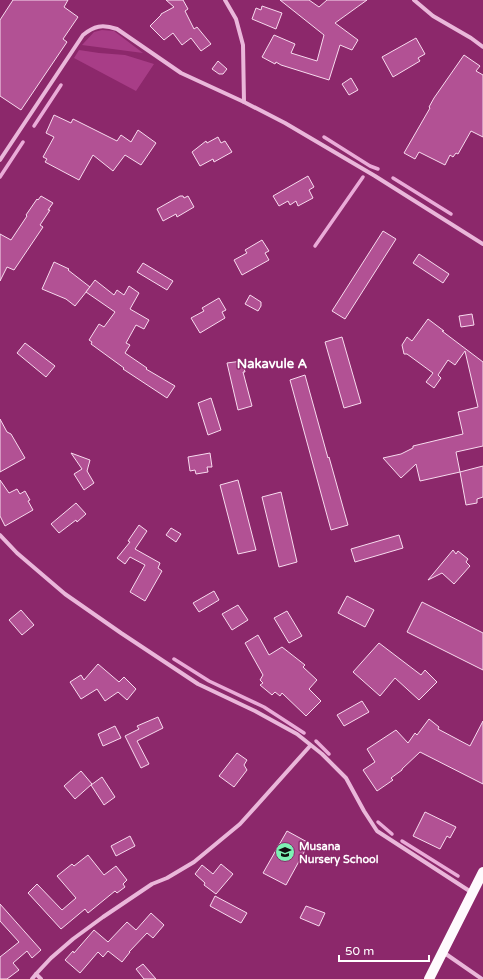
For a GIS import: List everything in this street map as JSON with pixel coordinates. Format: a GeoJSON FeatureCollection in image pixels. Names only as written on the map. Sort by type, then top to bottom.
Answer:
{"type":"FeatureCollection","features":[{"type":"Feature","properties":{"kind":"main road"},"geometry":{"type":"LineString","coordinates":[[429,979],[483,872]]}},
{"type":"Feature","properties":{"kind":"street"},"geometry":{"type":"LineString","coordinates":[[225,0],[236,19],[243,45],[244,102]]}},
{"type":"Feature","properties":{"kind":"street"},"geometry":{"type":"LineString","coordinates":[[414,0],[433,16],[471,38],[483,47]]}},
{"type":"Feature","properties":{"kind":"street"},"geometry":{"type":"LineString","coordinates":[[0,160],[83,35],[91,28],[108,26],[117,29],[181,73],[285,123],[362,168],[483,244]]}},
{"type":"Feature","properties":{"kind":"street"},"geometry":{"type":"LineString","coordinates":[[0,535],[17,553],[65,594],[121,633],[198,684],[297,734],[310,746],[322,754],[346,778],[377,831],[472,892]]}},
{"type":"Feature","properties":{"kind":"street"},"geometry":{"type":"LineString","coordinates":[[32,979],[51,958],[73,939],[152,884],[167,878],[194,862],[240,824],[310,746]]}},
{"type":"Feature","properties":{"kind":"street"},"geometry":{"type":"LineString","coordinates":[[443,952],[482,979]]}},
{"type":"Feature","properties":{"kind":"street"},"geometry":{"type":"LineString","coordinates":[[36,974],[41,979]]}},
{"type":"Feature","properties":{"kind":"shaded area"},"geometry":{"type":"Polygon","coordinates":[[[102,30],[114,31],[143,53],[82,45],[94,32],[102,30]]]}},
{"type":"Feature","properties":{"kind":"shaded area"},"geometry":{"type":"Polygon","coordinates":[[[79,50],[125,55],[154,64],[136,91],[74,58],[79,50]]]}},
{"type":"Feature","properties":{"kind":"building"},"geometry":{"type":"Polygon","coordinates":[[[13,0],[68,0],[64,7],[78,17],[63,39],[67,42],[21,110],[0,96],[0,20],[13,0]]]}},
{"type":"Feature","properties":{"kind":"building"},"geometry":{"type":"Polygon","coordinates":[[[166,0],[183,0],[188,9],[185,11],[194,29],[197,27],[211,44],[201,51],[191,38],[182,45],[173,33],[164,40],[150,26],[161,14],[174,7],[166,0]]]}},
{"type":"Feature","properties":{"kind":"building"},"geometry":{"type":"Polygon","coordinates":[[[280,0],[309,0],[319,7],[327,0],[367,0],[335,23],[358,40],[352,50],[340,45],[329,80],[281,65],[276,62],[275,64],[262,57],[274,35],[295,44],[291,53],[317,61],[324,35],[280,0]]]}},
{"type":"Feature","properties":{"kind":"building"},"geometry":{"type":"Polygon","coordinates":[[[262,6],[282,13],[276,29],[252,19],[256,8],[261,10],[262,6]]]}},
{"type":"Feature","properties":{"kind":"building"},"geometry":{"type":"Polygon","coordinates":[[[416,38],[425,54],[418,58],[420,61],[393,77],[382,57],[416,38]]]}},
{"type":"Feature","properties":{"kind":"building"},"geometry":{"type":"Polygon","coordinates":[[[464,55],[480,66],[476,71],[483,75],[483,137],[471,131],[458,154],[456,153],[453,157],[450,155],[445,165],[419,152],[415,159],[404,153],[430,108],[429,107],[434,98],[464,55]]]}},
{"type":"Feature","properties":{"kind":"building"},"geometry":{"type":"Polygon","coordinates":[[[218,61],[227,69],[223,74],[219,74],[212,69],[218,61]]]}},
{"type":"Feature","properties":{"kind":"building"},"geometry":{"type":"Polygon","coordinates":[[[351,78],[358,90],[349,95],[342,84],[351,78]]]}},
{"type":"Feature","properties":{"kind":"building"},"geometry":{"type":"Polygon","coordinates":[[[54,115],[71,123],[73,119],[117,141],[121,135],[131,142],[138,130],[156,143],[141,165],[125,155],[113,171],[93,155],[79,180],[45,162],[47,159],[43,157],[54,137],[46,133],[54,115]]]}},
{"type":"Feature","properties":{"kind":"building"},"geometry":{"type":"Polygon","coordinates":[[[218,137],[221,143],[225,141],[232,152],[214,162],[213,159],[200,166],[192,152],[206,141],[207,143],[218,137]]]}},
{"type":"Feature","properties":{"kind":"building"},"geometry":{"type":"Polygon","coordinates":[[[308,176],[314,187],[309,190],[313,198],[298,206],[296,201],[290,205],[288,201],[279,206],[273,196],[308,176]]]}},
{"type":"Feature","properties":{"kind":"building"},"geometry":{"type":"Polygon","coordinates":[[[41,196],[53,203],[40,225],[43,227],[14,270],[7,267],[0,281],[0,234],[11,240],[27,216],[26,215],[37,199],[38,200],[41,196]]]}},
{"type":"Feature","properties":{"kind":"building"},"geometry":{"type":"Polygon","coordinates":[[[180,196],[183,196],[184,198],[188,196],[194,207],[177,217],[176,214],[163,221],[157,209],[180,196]]]}},
{"type":"Feature","properties":{"kind":"building"},"geometry":{"type":"Polygon","coordinates":[[[383,231],[396,239],[345,319],[332,311],[383,231]]]}},
{"type":"Feature","properties":{"kind":"building"},"geometry":{"type":"Polygon","coordinates":[[[262,240],[269,251],[265,253],[269,260],[242,275],[234,260],[247,253],[245,250],[262,240]]]}},
{"type":"Feature","properties":{"kind":"building"},"geometry":{"type":"Polygon","coordinates":[[[419,254],[449,274],[443,283],[413,263],[419,254]]]}},
{"type":"Feature","properties":{"kind":"building"},"geometry":{"type":"Polygon","coordinates":[[[54,262],[69,269],[68,270],[90,287],[75,306],[66,299],[42,289],[54,262]]]}},
{"type":"Feature","properties":{"kind":"building"},"geometry":{"type":"Polygon","coordinates":[[[143,263],[173,281],[167,290],[137,272],[143,263]]]}},
{"type":"Feature","properties":{"kind":"building"},"geometry":{"type":"Polygon","coordinates":[[[95,280],[114,295],[117,290],[124,295],[129,286],[139,293],[130,309],[149,320],[144,329],[136,325],[126,343],[130,345],[125,353],[147,368],[146,369],[175,386],[167,398],[123,369],[124,368],[91,344],[92,342],[89,340],[99,324],[104,327],[115,312],[86,292],[95,280]]]}},
{"type":"Feature","properties":{"kind":"building"},"geometry":{"type":"Polygon","coordinates":[[[250,295],[261,302],[261,306],[258,311],[245,304],[250,295]]]}},
{"type":"Feature","properties":{"kind":"building"},"geometry":{"type":"Polygon","coordinates":[[[219,298],[226,310],[222,312],[225,318],[200,333],[191,318],[204,311],[202,308],[219,298]]]}},
{"type":"Feature","properties":{"kind":"building"},"geometry":{"type":"Polygon","coordinates":[[[472,314],[474,325],[461,327],[459,316],[472,314]]]}},
{"type":"Feature","properties":{"kind":"building"},"geometry":{"type":"Polygon","coordinates":[[[428,319],[483,362],[483,446],[456,452],[460,472],[420,481],[416,464],[401,478],[383,458],[401,454],[413,448],[413,446],[463,434],[458,412],[478,407],[465,351],[455,365],[448,360],[438,375],[441,378],[434,388],[426,382],[433,373],[407,354],[404,354],[402,345],[407,337],[412,341],[428,319]]]}},
{"type":"Feature","properties":{"kind":"building"},"geometry":{"type":"Polygon","coordinates":[[[342,337],[361,403],[344,408],[325,342],[342,337]]]}},
{"type":"Feature","properties":{"kind":"building"},"geometry":{"type":"Polygon","coordinates":[[[25,343],[55,366],[46,377],[17,353],[25,343]]]}},
{"type":"Feature","properties":{"kind":"building"},"geometry":{"type":"Polygon","coordinates":[[[242,361],[245,372],[243,372],[252,406],[238,410],[227,363],[242,361]]]}},
{"type":"Feature","properties":{"kind":"building"},"geometry":{"type":"Polygon","coordinates":[[[305,375],[348,525],[331,530],[290,380],[305,375]]]}},
{"type":"Feature","properties":{"kind":"building"},"geometry":{"type":"Polygon","coordinates":[[[211,398],[221,430],[208,435],[198,403],[211,398]]]}},
{"type":"Feature","properties":{"kind":"building"},"geometry":{"type":"Polygon","coordinates":[[[0,419],[25,458],[0,472],[0,419]]]}},
{"type":"Feature","properties":{"kind":"building"},"geometry":{"type":"Polygon","coordinates":[[[71,453],[90,460],[87,471],[94,483],[84,490],[74,474],[82,469],[71,453]]]}},
{"type":"Feature","properties":{"kind":"building"},"geometry":{"type":"Polygon","coordinates":[[[210,453],[212,467],[207,467],[208,472],[196,474],[195,470],[190,471],[188,457],[210,453]]]}},
{"type":"Feature","properties":{"kind":"building"},"geometry":{"type":"Polygon","coordinates":[[[483,466],[483,497],[477,499],[477,503],[466,505],[460,472],[483,466]]]}},
{"type":"Feature","properties":{"kind":"building"},"geometry":{"type":"Polygon","coordinates":[[[0,480],[9,493],[17,489],[20,494],[25,491],[33,510],[5,526],[0,516],[0,480]]]}},
{"type":"Feature","properties":{"kind":"building"},"geometry":{"type":"Polygon","coordinates":[[[238,480],[256,550],[238,554],[220,485],[238,480]]]}},
{"type":"Feature","properties":{"kind":"building"},"geometry":{"type":"Polygon","coordinates":[[[281,492],[297,562],[279,567],[262,497],[281,492]]]}},
{"type":"Feature","properties":{"kind":"building"},"geometry":{"type":"Polygon","coordinates":[[[76,503],[86,514],[77,522],[76,520],[59,533],[51,524],[76,503]]]}},
{"type":"Feature","properties":{"kind":"building"},"geometry":{"type":"Polygon","coordinates":[[[139,525],[147,531],[135,549],[160,563],[158,568],[162,571],[145,601],[130,592],[145,565],[130,557],[125,564],[117,558],[130,542],[128,541],[139,525]]]}},
{"type":"Feature","properties":{"kind":"building"},"geometry":{"type":"Polygon","coordinates":[[[171,528],[181,534],[176,542],[166,535],[171,528]]]}},
{"type":"Feature","properties":{"kind":"building"},"geometry":{"type":"Polygon","coordinates":[[[399,535],[403,548],[355,562],[351,549],[399,535]]]}},
{"type":"Feature","properties":{"kind":"building"},"geometry":{"type":"Polygon","coordinates":[[[453,550],[456,554],[458,551],[468,559],[466,562],[470,566],[454,584],[442,573],[428,580],[453,550]]]}},
{"type":"Feature","properties":{"kind":"building"},"geometry":{"type":"Polygon","coordinates":[[[214,591],[219,600],[199,612],[193,603],[214,591]]]}},
{"type":"Feature","properties":{"kind":"building"},"geometry":{"type":"Polygon","coordinates":[[[347,596],[374,610],[365,627],[338,613],[347,596]]]}},
{"type":"Feature","properties":{"kind":"building"},"geometry":{"type":"Polygon","coordinates":[[[422,602],[483,633],[483,670],[407,632],[422,602]]]}},
{"type":"Feature","properties":{"kind":"building"},"geometry":{"type":"Polygon","coordinates":[[[238,605],[248,620],[232,630],[222,614],[238,605]]]}},
{"type":"Feature","properties":{"kind":"building"},"geometry":{"type":"Polygon","coordinates":[[[21,610],[34,625],[22,635],[9,620],[21,610]]]}},
{"type":"Feature","properties":{"kind":"building"},"geometry":{"type":"Polygon","coordinates":[[[287,611],[302,636],[289,643],[274,618],[287,611]]]}},
{"type":"Feature","properties":{"kind":"building"},"geometry":{"type":"Polygon","coordinates":[[[258,635],[269,655],[282,647],[305,665],[303,667],[317,680],[309,689],[321,701],[306,716],[282,693],[280,696],[275,692],[272,695],[260,685],[263,683],[260,680],[263,675],[245,643],[258,635]]]}},
{"type":"Feature","properties":{"kind":"building"},"geometry":{"type":"Polygon","coordinates":[[[379,643],[421,675],[425,670],[437,682],[419,700],[395,678],[380,696],[353,672],[379,643]]]}},
{"type":"Feature","properties":{"kind":"building"},"geometry":{"type":"Polygon","coordinates":[[[98,664],[119,682],[124,677],[136,689],[127,700],[118,692],[105,701],[97,689],[81,699],[70,682],[81,675],[84,680],[98,664]]]}},
{"type":"Feature","properties":{"kind":"building"},"geometry":{"type":"Polygon","coordinates":[[[362,701],[369,712],[344,726],[337,715],[362,701]]]}},
{"type":"Feature","properties":{"kind":"building"},"geometry":{"type":"Polygon","coordinates":[[[158,717],[163,728],[137,741],[149,764],[141,768],[125,736],[139,729],[137,726],[158,717]]]}},
{"type":"Feature","properties":{"kind":"building"},"geometry":{"type":"Polygon","coordinates":[[[429,719],[439,727],[438,729],[470,746],[483,721],[483,784],[420,752],[402,770],[391,778],[393,780],[377,791],[363,770],[375,762],[367,749],[396,730],[408,743],[415,733],[417,735],[429,719]]]}},
{"type":"Feature","properties":{"kind":"building"},"geometry":{"type":"Polygon","coordinates":[[[115,726],[121,738],[103,746],[98,734],[115,726]]]}},
{"type":"Feature","properties":{"kind":"building"},"geometry":{"type":"Polygon","coordinates":[[[237,753],[247,760],[244,765],[247,770],[234,787],[219,776],[237,753]]]}},
{"type":"Feature","properties":{"kind":"building"},"geometry":{"type":"Polygon","coordinates":[[[81,771],[92,784],[75,799],[64,786],[81,771]]]}},
{"type":"Feature","properties":{"kind":"building"},"geometry":{"type":"Polygon","coordinates":[[[102,777],[115,797],[104,805],[91,785],[102,777]]]}},
{"type":"Feature","properties":{"kind":"building"},"geometry":{"type":"Polygon","coordinates":[[[425,812],[456,827],[450,838],[447,836],[440,849],[413,836],[425,812]]]}},
{"type":"Feature","properties":{"kind":"building"},"geometry":{"type":"Polygon","coordinates":[[[287,831],[309,843],[286,885],[263,873],[287,831]]]}},
{"type":"Feature","properties":{"kind":"building"},"geometry":{"type":"Polygon","coordinates":[[[130,836],[135,846],[116,856],[111,846],[130,836]]]}},
{"type":"Feature","properties":{"kind":"building"},"geometry":{"type":"Polygon","coordinates":[[[88,855],[104,875],[116,866],[127,880],[123,884],[125,887],[117,893],[115,891],[88,913],[85,909],[61,929],[28,893],[37,884],[62,910],[76,898],[57,876],[72,864],[74,866],[88,855]]]}},
{"type":"Feature","properties":{"kind":"building"},"geometry":{"type":"Polygon","coordinates":[[[221,864],[233,874],[216,894],[204,885],[205,883],[195,874],[202,865],[213,874],[221,864]]]}},
{"type":"Feature","properties":{"kind":"building"},"geometry":{"type":"Polygon","coordinates":[[[215,896],[247,913],[241,923],[210,906],[215,896]]]}},
{"type":"Feature","properties":{"kind":"building"},"geometry":{"type":"Polygon","coordinates":[[[0,904],[41,950],[32,958],[27,951],[13,963],[19,970],[7,979],[0,979],[0,957],[19,942],[0,921],[0,904]]]}},
{"type":"Feature","properties":{"kind":"building"},"geometry":{"type":"Polygon","coordinates":[[[306,906],[325,913],[319,926],[300,918],[306,906]]]}},
{"type":"Feature","properties":{"kind":"building"},"geometry":{"type":"Polygon","coordinates":[[[151,913],[164,925],[153,938],[147,933],[129,952],[122,962],[108,951],[103,957],[98,952],[80,973],[65,960],[73,951],[74,953],[94,930],[108,942],[127,922],[136,930],[151,913]]]}},
{"type":"Feature","properties":{"kind":"building"},"geometry":{"type":"Polygon","coordinates":[[[143,964],[156,979],[144,979],[136,969],[143,964]]]}},
{"type":"Feature","properties":{"kind":"waterway"},"geometry":{"type":"LineString","coordinates":[[34,126],[61,85]]}},
{"type":"Feature","properties":{"kind":"waterway"},"geometry":{"type":"LineString","coordinates":[[324,137],[370,166],[378,169]]}},
{"type":"Feature","properties":{"kind":"waterway"},"geometry":{"type":"LineString","coordinates":[[0,177],[23,142]]}},
{"type":"Feature","properties":{"kind":"waterway"},"geometry":{"type":"LineString","coordinates":[[315,246],[363,177]]}},
{"type":"Feature","properties":{"kind":"waterway"},"geometry":{"type":"LineString","coordinates":[[393,178],[451,214]]}},
{"type":"Feature","properties":{"kind":"waterway"},"geometry":{"type":"LineString","coordinates":[[174,659],[209,681],[264,707],[304,733]]}},
{"type":"Feature","properties":{"kind":"waterway"},"geometry":{"type":"LineString","coordinates":[[316,741],[329,754]]}},
{"type":"Feature","properties":{"kind":"waterway"},"geometry":{"type":"LineString","coordinates":[[378,822],[392,834]]}},
{"type":"Feature","properties":{"kind":"waterway"},"geometry":{"type":"LineString","coordinates":[[402,841],[458,876]]}},
{"type":"Feature","properties":{"kind":"place","name":"Musana Nursery School"},"geometry":{"type":"Point","coordinates":[285,852]}},
{"type":"Feature","properties":{"kind":"district","name":"Nakavule A"},"geometry":{"type":"Point","coordinates":[272,364]}}]}
